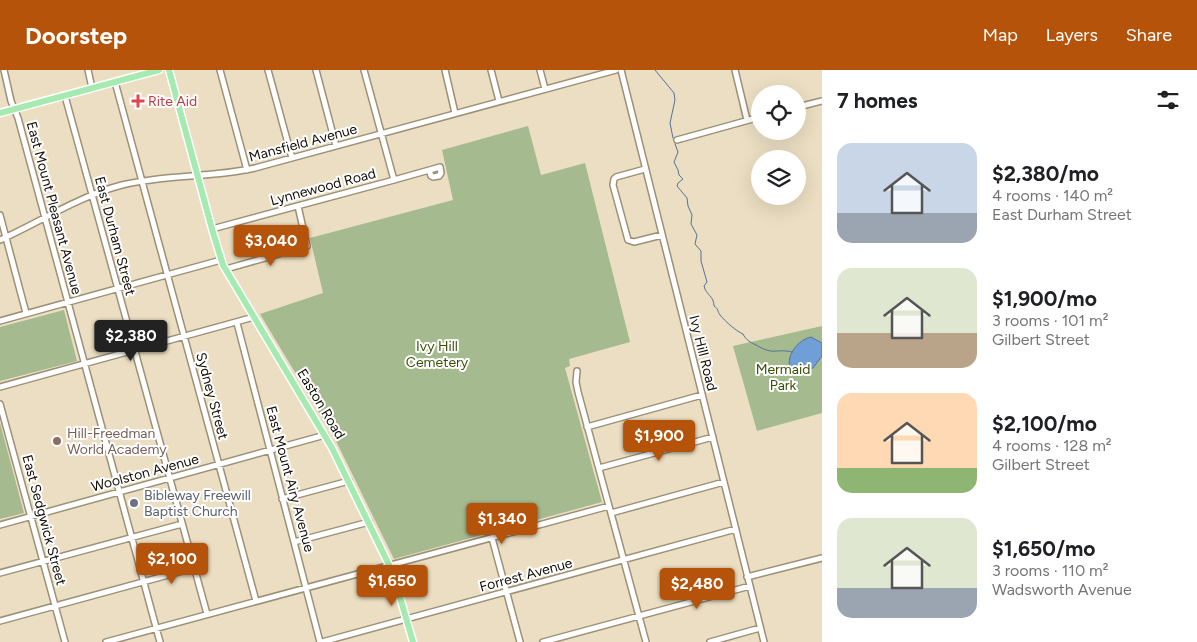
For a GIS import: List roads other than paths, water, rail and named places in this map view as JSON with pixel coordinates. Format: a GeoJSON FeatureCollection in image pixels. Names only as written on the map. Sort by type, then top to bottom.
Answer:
{"type":"FeatureCollection","features":[{"type":"Feature","properties":{"kind":"main road"},"geometry":{"type":"LineString","coordinates":[[0,113],[159,70]]}},
{"type":"Feature","properties":{"kind":"main road"},"geometry":{"type":"LineString","coordinates":[[170,70],[222,260]]}},
{"type":"Feature","properties":{"kind":"main road","name":"Easton Road"},"geometry":{"type":"LineString","coordinates":[[222,260],[226,270],[325,435],[390,565],[414,642]]}},
{"type":"Feature","properties":{"kind":"street","name":"East Mount Pleasant Avenue"},"geometry":{"type":"LineString","coordinates":[[4,70],[160,642]]}},
{"type":"Feature","properties":{"kind":"street"},"geometry":{"type":"LineString","coordinates":[[88,70],[92,88]]}},
{"type":"Feature","properties":{"kind":"street"},"geometry":{"type":"LineString","coordinates":[[220,70],[248,170]]}},
{"type":"Feature","properties":{"kind":"street"},"geometry":{"type":"LineString","coordinates":[[268,70],[292,158]]}},
{"type":"Feature","properties":{"kind":"street"},"geometry":{"type":"LineString","coordinates":[[316,70],[336,146]]}},
{"type":"Feature","properties":{"kind":"street"},"geometry":{"type":"LineString","coordinates":[[364,70],[394,180]]}},
{"type":"Feature","properties":{"kind":"street"},"geometry":{"type":"LineString","coordinates":[[444,70],[456,114]]}},
{"type":"Feature","properties":{"kind":"street"},"geometry":{"type":"LineString","coordinates":[[491,70],[499,102]]}},
{"type":"Feature","properties":{"kind":"street"},"geometry":{"type":"LineString","coordinates":[[540,70],[545,89]]}},
{"type":"Feature","properties":{"kind":"street","name":"Mansfield Avenue"},"geometry":{"type":"LineString","coordinates":[[0,240],[93,195],[120,185],[142,180],[248,170],[499,102],[592,73],[616,70]]}},
{"type":"Feature","properties":{"kind":"street","name":"Ivy Hill Road"},"geometry":{"type":"LineString","coordinates":[[621,70],[764,642]]}},
{"type":"Feature","properties":{"kind":"street"},"geometry":{"type":"LineString","coordinates":[[735,70],[747,120]]}},
{"type":"Feature","properties":{"kind":"street","name":"Sydney Street"},"geometry":{"type":"LineString","coordinates":[[115,82],[256,601]]}},
{"type":"Feature","properties":{"kind":"street","name":"East Durham Street"},"geometry":{"type":"LineString","coordinates":[[65,96],[207,614]]}},
{"type":"Feature","properties":{"kind":"street"},"geometry":{"type":"LineString","coordinates":[[806,105],[822,101]]}},
{"type":"Feature","properties":{"kind":"street"},"geometry":{"type":"LineString","coordinates":[[678,140],[751,119]]}},
{"type":"Feature","properties":{"kind":"street","name":"Lynnewood Road"},"geometry":{"type":"LineString","coordinates":[[212,229],[428,170],[431,176],[435,177],[440,173],[440,167]]}},
{"type":"Feature","properties":{"kind":"street"},"geometry":{"type":"LineString","coordinates":[[645,169],[616,177],[613,185],[628,240],[634,242],[662,235]]}},
{"type":"Feature","properties":{"kind":"street"},"geometry":{"type":"LineString","coordinates":[[226,270],[307,246],[298,206]]}},
{"type":"Feature","properties":{"kind":"street"},"geometry":{"type":"LineString","coordinates":[[0,215],[26,313]]}},
{"type":"Feature","properties":{"kind":"street"},"geometry":{"type":"LineString","coordinates":[[0,320],[222,260]]}},
{"type":"Feature","properties":{"kind":"street"},"geometry":{"type":"LineString","coordinates":[[0,387],[254,317]]}},
{"type":"Feature","properties":{"kind":"street","name":"East Mount Airy Avenue"},"geometry":{"type":"LineString","coordinates":[[237,323],[321,642]]}},
{"type":"Feature","properties":{"kind":"street"},"geometry":{"type":"LineString","coordinates":[[577,371],[576,382],[587,427],[646,642]]}},
{"type":"Feature","properties":{"kind":"street"},"geometry":{"type":"LineString","coordinates":[[587,427],[702,396]]}},
{"type":"Feature","properties":{"kind":"street","name":"East Sedgwick Street"},"geometry":{"type":"LineString","coordinates":[[0,404],[65,642]]}},
{"type":"Feature","properties":{"kind":"street","name":"Woolston Avenue"},"geometry":{"type":"LineString","coordinates":[[0,525],[325,435]]}},
{"type":"Feature","properties":{"kind":"street"},"geometry":{"type":"LineString","coordinates":[[599,468],[713,437]]}},
{"type":"Feature","properties":{"kind":"street"},"geometry":{"type":"LineString","coordinates":[[282,499],[348,481]]}},
{"type":"Feature","properties":{"kind":"street"},"geometry":{"type":"LineString","coordinates":[[611,513],[724,482]]}},
{"type":"Feature","properties":{"kind":"street"},"geometry":{"type":"LineString","coordinates":[[106,642],[609,506]]}},
{"type":"Feature","properties":{"kind":"street"},"geometry":{"type":"LineString","coordinates":[[294,542],[368,522]]}},
{"type":"Feature","properties":{"kind":"street"},"geometry":{"type":"LineString","coordinates":[[0,573],[182,524]]}},
{"type":"Feature","properties":{"kind":"street","name":"Forrest Avenue"},"geometry":{"type":"LineString","coordinates":[[321,642],[736,529]]}},
{"type":"Feature","properties":{"kind":"street"},"geometry":{"type":"LineString","coordinates":[[492,538],[520,642]]}},
{"type":"Feature","properties":{"kind":"street"},"geometry":{"type":"LineString","coordinates":[[747,577],[822,558]]}},
{"type":"Feature","properties":{"kind":"street"},"geometry":{"type":"LineString","coordinates":[[0,621],[194,568]]}},
{"type":"Feature","properties":{"kind":"street"},"geometry":{"type":"LineString","coordinates":[[543,642],[750,586]]}},
{"type":"Feature","properties":{"kind":"street"},"geometry":{"type":"LineString","coordinates":[[710,642],[760,628]]}},
{"type":"Feature","properties":{"kind":"water"},"geometry":{"type":"Polygon","coordinates":[[[811,337],[822,343],[822,356],[813,368],[799,374],[790,368],[791,353],[802,341],[811,337]]]}},
{"type":"Feature","properties":{"kind":"waterway"},"geometry":{"type":"LineString","coordinates":[[655,70],[674,93],[675,100],[670,123],[673,138]]}},
{"type":"Feature","properties":{"kind":"waterway"},"geometry":{"type":"LineString","coordinates":[[675,144],[678,152],[674,162],[679,175],[683,179],[677,186],[687,198],[692,215],[691,224],[697,235],[695,244],[701,251],[701,261],[707,282],[704,286],[706,292],[725,321],[752,343],[771,351],[792,352]]}},
{"type":"Feature","properties":{"kind":"place","name":"Rite Aid"},"geometry":{"type":"Point","coordinates":[138,101]}},
{"type":"Feature","properties":{"kind":"place","name":"Hill-Freedman World Academy"},"geometry":{"type":"Point","coordinates":[57,441]}},
{"type":"Feature","properties":{"kind":"place","name":"Bibleway Freewill Baptist Church"},"geometry":{"type":"Point","coordinates":[134,503]}},
{"type":"Feature","properties":{"kind":"park label","name":"Ivy Hill Cemetery"},"geometry":{"type":"Point","coordinates":[437,354]}},
{"type":"Feature","properties":{"kind":"park label","name":"Mermaid Park"},"geometry":{"type":"Point","coordinates":[783,378]}}]}
